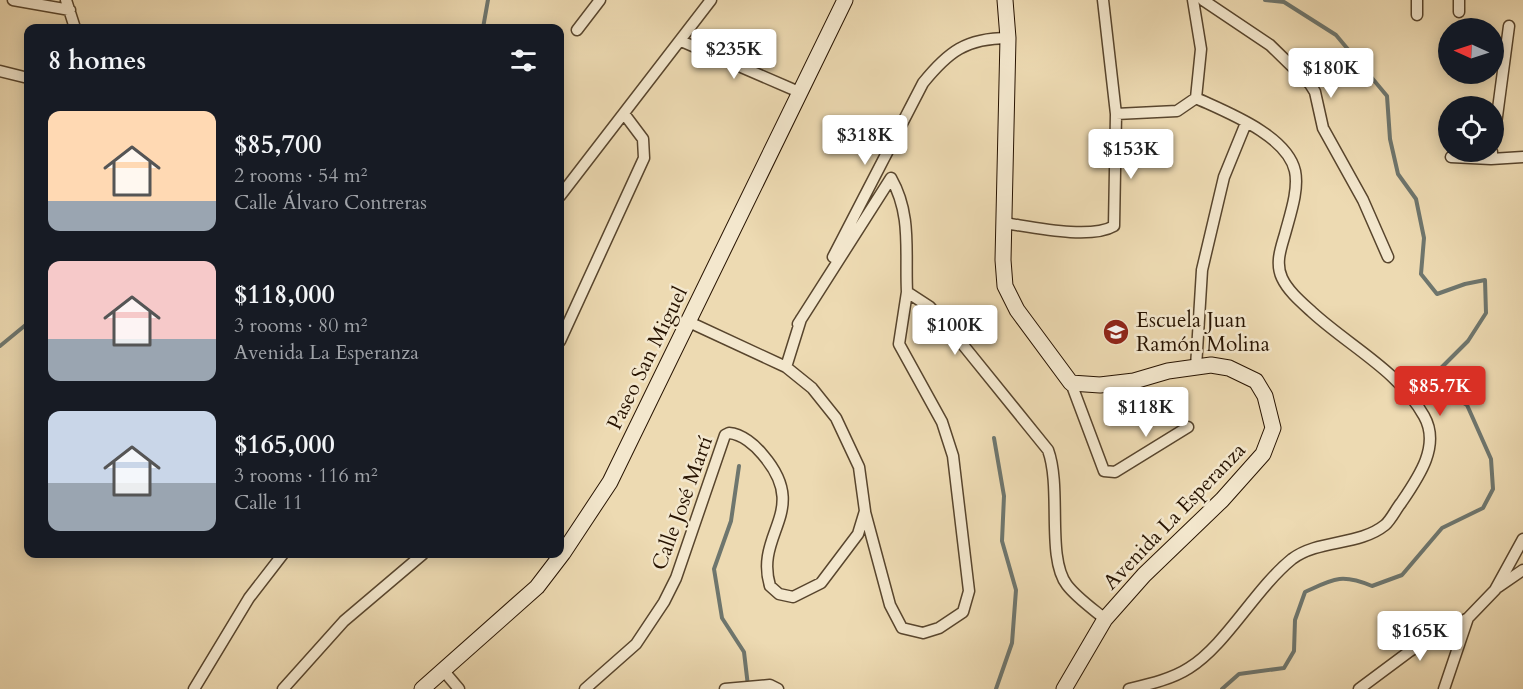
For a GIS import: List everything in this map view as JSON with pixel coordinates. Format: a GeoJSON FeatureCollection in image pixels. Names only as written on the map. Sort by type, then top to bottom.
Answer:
{"type":"FeatureCollection","features":[{"type":"Feature","properties":{"kind":"street"},"geometry":{"type":"LineString","coordinates":[[13,0],[68,5],[74,24]]}},
{"type":"Feature","properties":{"kind":"street"},"geometry":{"type":"LineString","coordinates":[[577,30],[600,0]]}},
{"type":"Feature","properties":{"kind":"street"},"geometry":{"type":"LineString","coordinates":[[564,191],[711,0]]}},
{"type":"Feature","properties":{"kind":"street","name":"Paseo San Miguel"},"geometry":{"type":"LineString","coordinates":[[564,547],[610,482],[845,0]]}},
{"type":"Feature","properties":{"kind":"street"},"geometry":{"type":"LineString","coordinates":[[1005,0],[1008,38],[1005,286],[1017,310],[1071,383],[1104,471],[1115,472],[1188,427]]}},
{"type":"Feature","properties":{"kind":"street"},"geometry":{"type":"LineString","coordinates":[[1004,223],[1048,229],[1104,232],[1114,226],[1116,114],[1103,0]]}},
{"type":"Feature","properties":{"kind":"street"},"geometry":{"type":"LineString","coordinates":[[1116,114],[1177,111],[1196,98],[1201,49],[1193,0]]}},
{"type":"Feature","properties":{"kind":"street"},"geometry":{"type":"LineString","coordinates":[[1203,0],[1270,45],[1310,84],[1315,92],[1323,128],[1363,200],[1388,257]]}},
{"type":"Feature","properties":{"kind":"street"},"geometry":{"type":"LineString","coordinates":[[1417,0],[1417,15]]}},
{"type":"Feature","properties":{"kind":"street"},"geometry":{"type":"LineString","coordinates":[[1459,0],[1459,12]]}},
{"type":"Feature","properties":{"kind":"street"},"geometry":{"type":"LineString","coordinates":[[1500,96],[1509,26]]}},
{"type":"Feature","properties":{"kind":"street"},"geometry":{"type":"LineString","coordinates":[[786,367],[798,324],[924,84],[953,52],[972,42],[1008,38]]}},
{"type":"Feature","properties":{"kind":"street"},"geometry":{"type":"LineString","coordinates":[[681,41],[799,92]]}},
{"type":"Feature","properties":{"kind":"street"},"geometry":{"type":"LineString","coordinates":[[0,71],[24,77]]}},
{"type":"Feature","properties":{"kind":"street"},"geometry":{"type":"LineString","coordinates":[[1130,689],[1163,680],[1189,669],[1203,658],[1264,586],[1293,559],[1311,548],[1364,535],[1386,525],[1420,474],[1428,455],[1431,435],[1425,417],[1405,389],[1366,354],[1324,323],[1300,301],[1282,279],[1279,268],[1280,254],[1296,185],[1295,173],[1285,150],[1246,123],[1196,98]]}},
{"type":"Feature","properties":{"kind":"street"},"geometry":{"type":"LineString","coordinates":[[564,332],[642,165],[646,147],[643,139],[624,115]]}},
{"type":"Feature","properties":{"kind":"street"},"geometry":{"type":"LineString","coordinates":[[1196,367],[1202,270],[1224,177],[1246,123]]}},
{"type":"Feature","properties":{"kind":"street"},"geometry":{"type":"LineString","coordinates":[[1504,156],[1523,157]]}},
{"type":"Feature","properties":{"kind":"street"},"geometry":{"type":"LineString","coordinates":[[798,324],[891,178],[900,194],[906,217],[907,292],[899,344],[942,422],[953,456],[969,576],[968,602],[963,612],[939,628],[923,633],[913,633],[902,628],[890,605],[865,511]]}},
{"type":"Feature","properties":{"kind":"street"},"geometry":{"type":"LineString","coordinates":[[907,292],[930,307],[955,335],[1048,450],[1053,463],[1056,494],[1058,566],[1067,586],[1105,619]]}},
{"type":"Feature","properties":{"kind":"street","name":"Calle José Martí"},"geometry":{"type":"LineString","coordinates":[[585,689],[636,644],[664,602],[676,578],[725,435],[729,433],[740,435],[756,447],[775,472],[784,491],[783,511],[766,559],[770,586],[779,594],[793,597],[820,583],[858,534],[865,511],[861,478],[848,440],[836,418],[812,388],[786,367],[689,322]]}},
{"type":"Feature","properties":{"kind":"street","name":"Avenida La Esperanza"},"geometry":{"type":"LineString","coordinates":[[1064,689],[1105,619],[1144,575],[1222,500],[1263,454],[1273,428],[1271,412],[1256,381],[1229,368],[1211,365],[1168,370],[1123,383],[1100,385],[1071,383]]}},
{"type":"Feature","properties":{"kind":"street"},"geometry":{"type":"LineString","coordinates":[[1495,590],[1523,539]]}},
{"type":"Feature","properties":{"kind":"street"},"geometry":{"type":"LineString","coordinates":[[194,689],[249,598],[280,558]]}},
{"type":"Feature","properties":{"kind":"street"},"geometry":{"type":"LineString","coordinates":[[283,689],[344,621],[418,558]]}},
{"type":"Feature","properties":{"kind":"street","name":"Paseo San Miguel"},"geometry":{"type":"LineString","coordinates":[[422,689],[537,587],[556,558]]}},
{"type":"Feature","properties":{"kind":"street"},"geometry":{"type":"LineString","coordinates":[[1359,689],[1410,651],[1468,618],[1495,590],[1523,570]]}},
{"type":"Feature","properties":{"kind":"street"},"geometry":{"type":"LineString","coordinates":[[1444,689],[1468,618]]}},
{"type":"Feature","properties":{"kind":"street"},"geometry":{"type":"LineString","coordinates":[[442,670],[459,689]]}},
{"type":"Feature","properties":{"kind":"street"},"geometry":{"type":"LineString","coordinates":[[725,689],[774,687]]}},
{"type":"Feature","properties":{"kind":"waterway"},"geometry":{"type":"LineString","coordinates":[[484,24],[488,0]]}},
{"type":"Feature","properties":{"kind":"waterway"},"geometry":{"type":"LineString","coordinates":[[1222,689],[1239,674],[1284,668],[1294,651],[1295,620],[1305,592],[1337,579],[1352,580],[1372,586],[1402,575],[1442,528],[1483,508],[1493,489],[1491,459],[1467,405],[1457,399],[1441,368],[1468,341],[1486,313],[1485,280],[1437,294],[1421,274],[1424,238],[1416,199],[1398,174],[1390,139],[1387,96],[1336,35],[1284,2],[1265,0]]}},
{"type":"Feature","properties":{"kind":"waterway"},"geometry":{"type":"LineString","coordinates":[[0,346],[24,326]]}},
{"type":"Feature","properties":{"kind":"waterway"},"geometry":{"type":"LineString","coordinates":[[994,438],[1004,496],[1002,541],[1016,590],[1012,643],[996,689]]}},
{"type":"Feature","properties":{"kind":"waterway"},"geometry":{"type":"LineString","coordinates":[[739,466],[731,521],[714,569],[722,618],[744,652],[748,686]]}},
{"type":"Feature","properties":{"kind":"place","name":"Escuela Juan Ramón Molina"},"geometry":{"type":"Point","coordinates":[1116,332]}}]}
